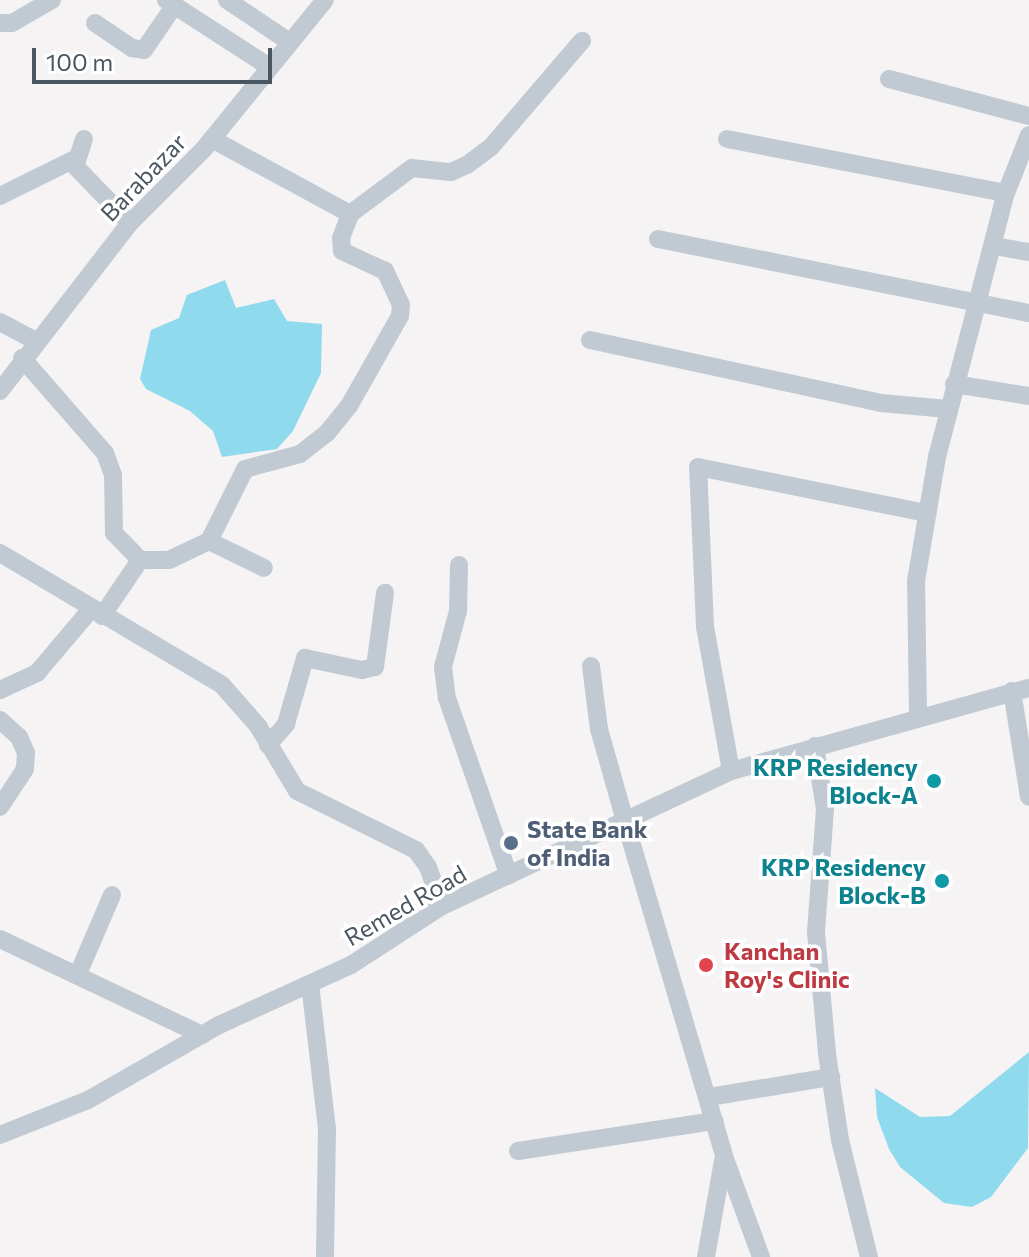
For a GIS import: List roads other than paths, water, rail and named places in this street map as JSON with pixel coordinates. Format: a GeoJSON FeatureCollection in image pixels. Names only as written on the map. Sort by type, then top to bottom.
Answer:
{"type":"FeatureCollection","features":[{"type":"Feature","properties":{"kind":"street"},"geometry":{"type":"LineString","coordinates":[[0,23],[12,23],[52,0]]}},
{"type":"Feature","properties":{"kind":"street"},"geometry":{"type":"LineString","coordinates":[[227,0],[288,41]]}},
{"type":"Feature","properties":{"kind":"street","name":"Barabazar"},"geometry":{"type":"LineString","coordinates":[[0,391],[35,341],[130,223],[212,139],[288,41],[325,0]]}},
{"type":"Feature","properties":{"kind":"street"},"geometry":{"type":"LineString","coordinates":[[95,23],[132,48],[144,50],[170,3],[268,66]]}},
{"type":"Feature","properties":{"kind":"street"},"geometry":{"type":"LineString","coordinates":[[22,358],[105,453],[113,475],[114,533],[140,560],[169,560],[209,541],[227,514],[245,469],[290,459],[337,422],[400,316],[398,295],[385,271],[339,247],[350,214],[412,168],[451,172],[479,156],[582,41]]}},
{"type":"Feature","properties":{"kind":"street"},"geometry":{"type":"LineString","coordinates":[[889,79],[1029,116]]}},
{"type":"Feature","properties":{"kind":"street"},"geometry":{"type":"LineString","coordinates":[[918,716],[916,581],[927,513],[954,384],[1006,193],[1029,135]]}},
{"type":"Feature","properties":{"kind":"street"},"geometry":{"type":"LineString","coordinates":[[0,196],[75,159],[84,139]]}},
{"type":"Feature","properties":{"kind":"street"},"geometry":{"type":"LineString","coordinates":[[212,139],[350,214]]}},
{"type":"Feature","properties":{"kind":"street"},"geometry":{"type":"LineString","coordinates":[[727,139],[1006,193]]}},
{"type":"Feature","properties":{"kind":"street"},"geometry":{"type":"LineString","coordinates":[[75,159],[81,174],[130,223]]}},
{"type":"Feature","properties":{"kind":"street"},"geometry":{"type":"LineString","coordinates":[[658,239],[1029,313]]}},
{"type":"Feature","properties":{"kind":"street"},"geometry":{"type":"LineString","coordinates":[[994,246],[1029,252]]}},
{"type":"Feature","properties":{"kind":"street"},"geometry":{"type":"LineString","coordinates":[[0,322],[35,341]]}},
{"type":"Feature","properties":{"kind":"street"},"geometry":{"type":"LineString","coordinates":[[590,340],[881,403],[948,409]]}},
{"type":"Feature","properties":{"kind":"street"},"geometry":{"type":"LineString","coordinates":[[954,384],[1029,396]]}},
{"type":"Feature","properties":{"kind":"street"},"geometry":{"type":"LineString","coordinates":[[731,771],[705,626],[698,467],[927,513]]}},
{"type":"Feature","properties":{"kind":"street"},"geometry":{"type":"LineString","coordinates":[[209,541],[264,568]]}},
{"type":"Feature","properties":{"kind":"street"},"geometry":{"type":"LineString","coordinates":[[0,553],[222,685],[243,706],[305,797],[416,850],[428,867],[442,906]]}},
{"type":"Feature","properties":{"kind":"street"},"geometry":{"type":"LineString","coordinates":[[0,690],[37,673],[97,612],[140,560]]}},
{"type":"Feature","properties":{"kind":"street"},"geometry":{"type":"LineString","coordinates":[[459,565],[458,611],[443,667],[447,698],[509,876]]}},
{"type":"Feature","properties":{"kind":"street"},"geometry":{"type":"LineString","coordinates":[[268,745],[286,724],[305,658],[362,670],[375,667],[385,593]]}},
{"type":"Feature","properties":{"kind":"street"},"geometry":{"type":"LineString","coordinates":[[591,666],[599,729],[625,821],[724,1156],[761,1257]]}},
{"type":"Feature","properties":{"kind":"street"},"geometry":{"type":"LineString","coordinates":[[1021,690],[1029,797]]}},
{"type":"Feature","properties":{"kind":"street","name":"Remed Road"},"geometry":{"type":"LineString","coordinates":[[0,1135],[88,1100],[202,1035],[351,965],[442,906],[731,771],[918,716],[1021,690]]}},
{"type":"Feature","properties":{"kind":"street"},"geometry":{"type":"LineString","coordinates":[[0,720],[19,737],[26,753],[25,769],[0,807]]}},
{"type":"Feature","properties":{"kind":"street"},"geometry":{"type":"LineString","coordinates":[[815,746],[825,809],[816,932],[831,1077],[856,1218],[869,1257]]}},
{"type":"Feature","properties":{"kind":"street"},"geometry":{"type":"LineString","coordinates":[[78,974],[112,895]]}},
{"type":"Feature","properties":{"kind":"street"},"geometry":{"type":"LineString","coordinates":[[0,939],[202,1035]]}},
{"type":"Feature","properties":{"kind":"street"},"geometry":{"type":"LineString","coordinates":[[310,984],[327,1128],[325,1257]]}},
{"type":"Feature","properties":{"kind":"street"},"geometry":{"type":"LineString","coordinates":[[709,1097],[831,1077]]}},
{"type":"Feature","properties":{"kind":"street"},"geometry":{"type":"LineString","coordinates":[[518,1151],[715,1121]]}},
{"type":"Feature","properties":{"kind":"street"},"geometry":{"type":"LineString","coordinates":[[706,1257],[724,1156]]}},
{"type":"Feature","properties":{"kind":"water"},"geometry":{"type":"Polygon","coordinates":[[[225,280],[236,308],[274,299],[287,321],[322,324],[321,373],[293,431],[277,449],[222,457],[213,431],[190,411],[146,389],[140,379],[151,330],[179,318],[187,295],[225,280]]]}},
{"type":"Feature","properties":{"kind":"water"},"geometry":{"type":"Polygon","coordinates":[[[1029,1052],[1028,1148],[991,1197],[972,1207],[944,1203],[900,1167],[889,1149],[877,1117],[875,1088],[920,1117],[950,1116],[1029,1052]]]}},
{"type":"Feature","properties":{"kind":"place","name":"KRP Residency Block-A"},"geometry":{"type":"Point","coordinates":[934,781]}},
{"type":"Feature","properties":{"kind":"place","name":"State Bank of India"},"geometry":{"type":"Point","coordinates":[511,843]}},
{"type":"Feature","properties":{"kind":"place","name":"KRP Residency Block-B"},"geometry":{"type":"Point","coordinates":[942,881]}},
{"type":"Feature","properties":{"kind":"place","name":"Kanchan Roy's Clinic"},"geometry":{"type":"Point","coordinates":[706,965]}}]}
